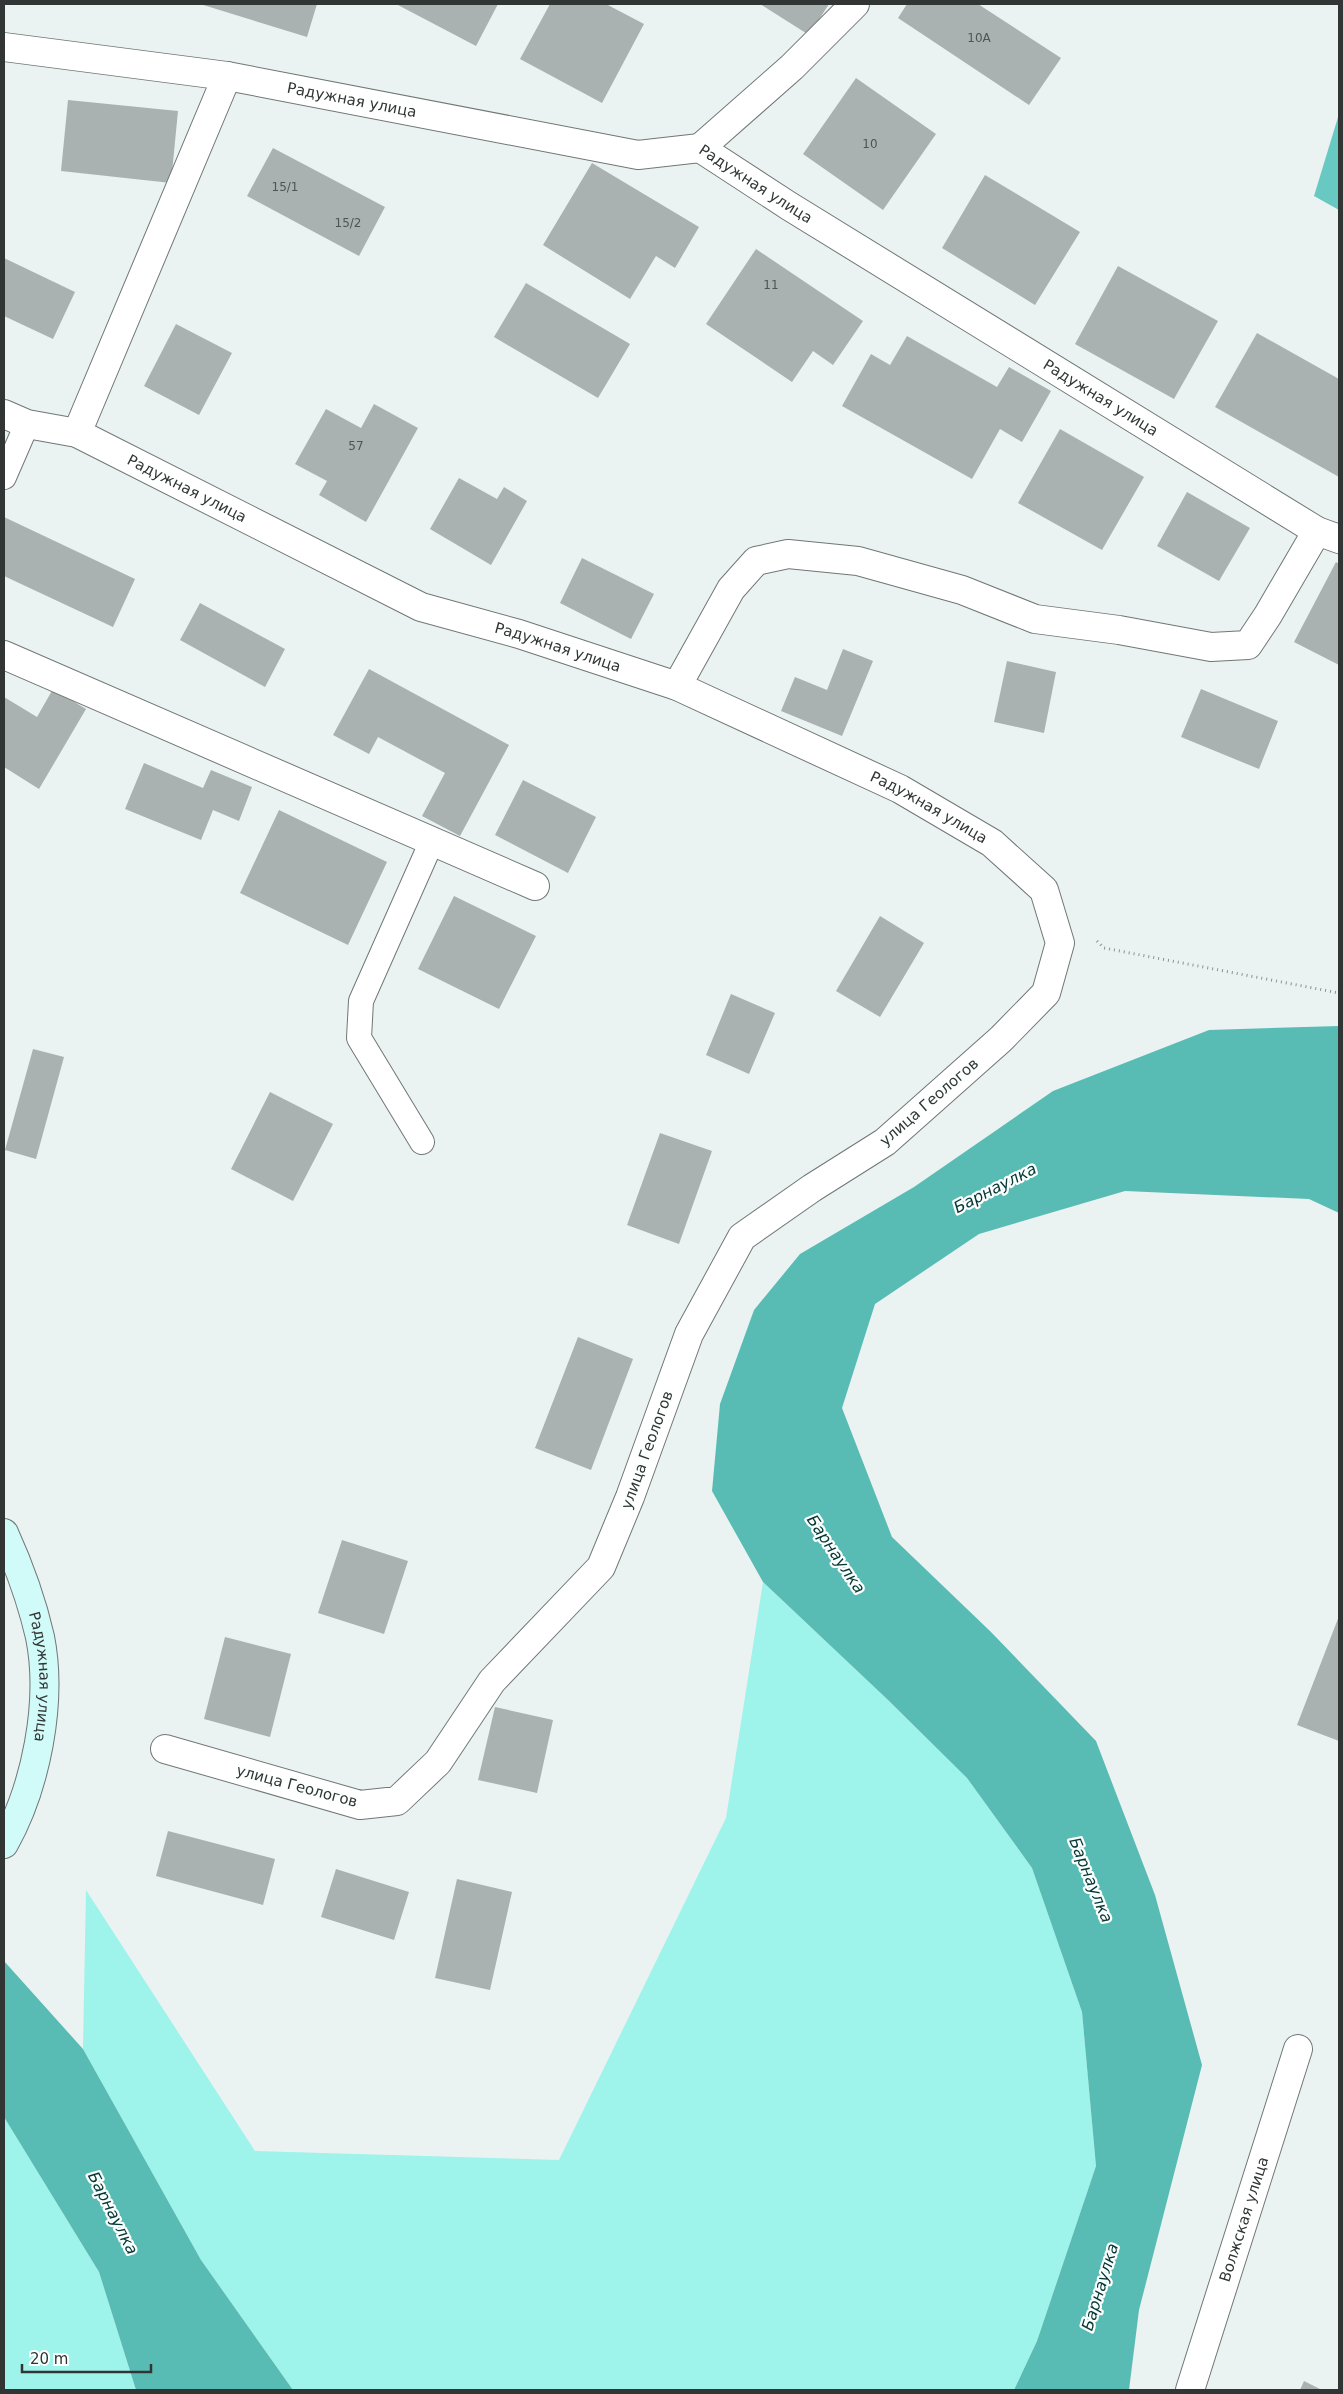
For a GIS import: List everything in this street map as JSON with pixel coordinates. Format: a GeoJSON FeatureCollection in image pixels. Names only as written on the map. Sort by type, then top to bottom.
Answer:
{"type":"FeatureCollection","features":[{"type":"Feature","properties":{"kind":"main road","name":"Радужная улица"},"geometry":{"type":"LineString","coordinates":[[4,1533],[19,1566],[40,1638],[45,1697],[36,1756],[10,1833]]}},
{"type":"Feature","properties":{"kind":"street"},"geometry":{"type":"LineString","coordinates":[[700,148],[792,67],[856,4]]}},
{"type":"Feature","properties":{"kind":"street","name":"Радужная улица"},"geometry":{"type":"LineString","coordinates":[[4,48],[227,76],[638,155],[700,148],[789,206],[1328,535]]}},
{"type":"Feature","properties":{"kind":"street"},"geometry":{"type":"LineString","coordinates":[[78,433],[227,76]]}},
{"type":"Feature","properties":{"kind":"street","name":"Радужная улица"},"geometry":{"type":"LineString","coordinates":[[16,420],[78,433],[421,607],[519,634],[677,686],[900,789],[992,843],[1044,890],[1060,943]]}},
{"type":"Feature","properties":{"kind":"street"},"geometry":{"type":"LineString","coordinates":[[677,686],[731,589],[756,562],[788,554],[858,561],[962,590],[1035,619],[1119,630],[1210,647],[1248,645],[1328,535]]}},
{"type":"Feature","properties":{"kind":"street"},"geometry":{"type":"LineString","coordinates":[[4,655],[535,886]]}},
{"type":"Feature","properties":{"kind":"street","name":"улица Геологов"},"geometry":{"type":"LineString","coordinates":[[165,1749],[360,1805],[397,1801],[438,1762],[492,1681],[601,1567],[630,1497],[689,1334],[742,1237],[812,1188],[885,1142],[1000,1039],[1046,993],[1060,943]]}},
{"type":"Feature","properties":{"kind":"street","name":"Волжская улица"},"geometry":{"type":"LineString","coordinates":[[1190,2390],[1298,2049]]}},
{"type":"Feature","properties":{"kind":"lane"},"geometry":{"type":"LineString","coordinates":[[4,477],[16,420]]}},
{"type":"Feature","properties":{"kind":"lane"},"geometry":{"type":"LineString","coordinates":[[422,1142],[360,1038],[361,1001],[432,841]]}},
{"type":"Feature","properties":{"kind":"path"},"geometry":{"type":"LineString","coordinates":[[1091,935],[1104,948],[1339,994]]}},
{"type":"Feature","properties":{"kind":"shaded area"},"geometry":{"type":"Polygon","coordinates":[[[1339,114],[1339,210],[1314,196],[1339,114]]]}},
{"type":"Feature","properties":{"kind":"shaded area"},"geometry":{"type":"Polygon","coordinates":[[[763,1582],[887,1699],[967,1778],[1032,1868],[1082,2012],[1096,2166],[1037,2341],[1014,2390],[293,2390],[201,2260],[83,2049],[86,1890],[255,2151],[559,2160],[726,1818],[763,1582]]]}},
{"type":"Feature","properties":{"kind":"shaded area"},"geometry":{"type":"Polygon","coordinates":[[[4,2117],[99,2272],[136,2390],[4,2390],[4,2117]]]}},
{"type":"Feature","properties":{"kind":"water","name":"Барнаулка"},"geometry":{"type":"Polygon","coordinates":[[[1339,1026],[1339,1213],[1309,1199],[1125,1191],[979,1234],[875,1304],[842,1408],[892,1537],[991,1632],[1096,1741],[1155,1895],[1202,2065],[1139,2310],[1129,2390],[1014,2390],[1037,2341],[1096,2166],[1082,2012],[1032,1868],[967,1778],[887,1699],[763,1582],[712,1491],[720,1404],[754,1310],[800,1254],[914,1187],[1053,1091],[1209,1030],[1339,1026]]]}},
{"type":"Feature","properties":{"kind":"water","name":"Барнаулка"},"geometry":{"type":"Polygon","coordinates":[[[4,1961],[83,2049],[201,2260],[293,2390],[136,2390],[99,2272],[4,2117],[4,1961]]]}},
{"type":"Feature","properties":{"kind":"building"},"geometry":{"type":"Polygon","coordinates":[[[200,4],[317,4],[307,37],[200,4]]]}},
{"type":"Feature","properties":{"kind":"building"},"geometry":{"type":"Polygon","coordinates":[[[396,4],[498,4],[476,46],[396,4]]]}},
{"type":"Feature","properties":{"kind":"building"},"geometry":{"type":"Polygon","coordinates":[[[550,4],[606,4],[644,24],[602,103],[520,59],[550,4]]]}},
{"type":"Feature","properties":{"kind":"building"},"geometry":{"type":"Polygon","coordinates":[[[760,4],[829,4],[809,35],[760,4]]]}},
{"type":"Feature","properties":{"kind":"building"},"geometry":{"type":"Polygon","coordinates":[[[907,4],[978,4],[1061,58],[1029,105],[898,18],[907,4]]]}},
{"type":"Feature","properties":{"kind":"building"},"geometry":{"type":"Polygon","coordinates":[[[856,78],[936,134],[883,210],[803,154],[856,78]]]}},
{"type":"Feature","properties":{"kind":"building"},"geometry":{"type":"Polygon","coordinates":[[[68,100],[178,111],[171,183],[61,171],[68,100]]]}},
{"type":"Feature","properties":{"kind":"building"},"geometry":{"type":"Polygon","coordinates":[[[273,148],[385,207],[359,256],[247,196],[273,148]]]}},
{"type":"Feature","properties":{"kind":"building"},"geometry":{"type":"Polygon","coordinates":[[[592,163],[699,227],[675,268],[656,256],[630,299],[543,245],[592,163]]]}},
{"type":"Feature","properties":{"kind":"building"},"geometry":{"type":"Polygon","coordinates":[[[985,175],[1080,232],[1035,305],[942,248],[985,175]]]}},
{"type":"Feature","properties":{"kind":"building"},"geometry":{"type":"Polygon","coordinates":[[[756,249],[863,321],[833,365],[813,351],[792,382],[706,324],[756,249]]]}},
{"type":"Feature","properties":{"kind":"building"},"geometry":{"type":"Polygon","coordinates":[[[4,258],[75,292],[53,339],[4,316],[4,258]]]}},
{"type":"Feature","properties":{"kind":"building"},"geometry":{"type":"Polygon","coordinates":[[[1118,266],[1218,321],[1174,399],[1075,344],[1118,266]]]}},
{"type":"Feature","properties":{"kind":"building"},"geometry":{"type":"Polygon","coordinates":[[[526,283],[630,344],[598,398],[494,337],[526,283]]]}},
{"type":"Feature","properties":{"kind":"building"},"geometry":{"type":"Polygon","coordinates":[[[176,324],[232,353],[199,415],[144,386],[176,324]]]}},
{"type":"Feature","properties":{"kind":"building"},"geometry":{"type":"Polygon","coordinates":[[[1257,333],[1339,379],[1339,477],[1215,407],[1257,333]]]}},
{"type":"Feature","properties":{"kind":"building"},"geometry":{"type":"Polygon","coordinates":[[[907,336],[997,387],[1009,367],[1051,391],[1022,442],[1000,429],[972,479],[842,406],[871,354],[890,365],[907,336]]]}},
{"type":"Feature","properties":{"kind":"building"},"geometry":{"type":"Polygon","coordinates":[[[374,404],[418,428],[366,522],[319,495],[327,481],[295,464],[326,409],[361,428],[374,404]]]}},
{"type":"Feature","properties":{"kind":"building"},"geometry":{"type":"Polygon","coordinates":[[[1060,429],[1144,477],[1102,550],[1018,503],[1060,429]]]}},
{"type":"Feature","properties":{"kind":"building"},"geometry":{"type":"Polygon","coordinates":[[[459,478],[497,499],[504,487],[527,501],[491,565],[430,529],[459,478]]]}},
{"type":"Feature","properties":{"kind":"building"},"geometry":{"type":"Polygon","coordinates":[[[1187,492],[1250,528],[1219,581],[1157,546],[1187,492]]]}},
{"type":"Feature","properties":{"kind":"building"},"geometry":{"type":"Polygon","coordinates":[[[4,517],[135,579],[113,627],[4,576],[4,517]]]}},
{"type":"Feature","properties":{"kind":"building"},"geometry":{"type":"Polygon","coordinates":[[[582,558],[654,594],[631,639],[560,603],[582,558]]]}},
{"type":"Feature","properties":{"kind":"building"},"geometry":{"type":"Polygon","coordinates":[[[1336,562],[1339,564],[1339,665],[1294,642],[1336,562]]]}},
{"type":"Feature","properties":{"kind":"building"},"geometry":{"type":"Polygon","coordinates":[[[200,603],[285,649],[265,687],[180,640],[200,603]]]}},
{"type":"Feature","properties":{"kind":"building"},"geometry":{"type":"Polygon","coordinates":[[[843,649],[873,661],[842,736],[781,711],[795,677],[827,690],[843,649]]]}},
{"type":"Feature","properties":{"kind":"building"},"geometry":{"type":"Polygon","coordinates":[[[1007,661],[1056,672],[1044,733],[994,722],[1007,661]]]}},
{"type":"Feature","properties":{"kind":"building"},"geometry":{"type":"Polygon","coordinates":[[[369,669],[509,745],[460,836],[422,816],[445,773],[378,737],[369,754],[333,735],[369,669]]]}},
{"type":"Feature","properties":{"kind":"building"},"geometry":{"type":"Polygon","coordinates":[[[53,689],[86,709],[39,789],[4,767],[4,697],[37,717],[53,689]]]}},
{"type":"Feature","properties":{"kind":"building"},"geometry":{"type":"Polygon","coordinates":[[[1201,689],[1278,721],[1259,769],[1181,737],[1201,689]]]}},
{"type":"Feature","properties":{"kind":"building"},"geometry":{"type":"Polygon","coordinates":[[[144,763],[203,788],[211,770],[252,787],[239,821],[213,810],[201,840],[125,809],[144,763]]]}},
{"type":"Feature","properties":{"kind":"building"},"geometry":{"type":"Polygon","coordinates":[[[523,780],[596,817],[568,873],[495,835],[523,780]]]}},
{"type":"Feature","properties":{"kind":"building"},"geometry":{"type":"Polygon","coordinates":[[[279,810],[387,862],[348,945],[240,893],[279,810]]]}},
{"type":"Feature","properties":{"kind":"building"},"geometry":{"type":"Polygon","coordinates":[[[454,896],[536,936],[499,1009],[418,969],[454,896]]]}},
{"type":"Feature","properties":{"kind":"building"},"geometry":{"type":"Polygon","coordinates":[[[880,916],[924,943],[880,1017],[836,991],[880,916]]]}},
{"type":"Feature","properties":{"kind":"building"},"geometry":{"type":"Polygon","coordinates":[[[731,994],[775,1013],[749,1074],[706,1055],[731,994]]]}},
{"type":"Feature","properties":{"kind":"building"},"geometry":{"type":"Polygon","coordinates":[[[33,1049],[64,1057],[36,1159],[5,1150],[33,1049]]]}},
{"type":"Feature","properties":{"kind":"building"},"geometry":{"type":"Polygon","coordinates":[[[270,1092],[333,1124],[293,1201],[231,1169],[270,1092]]]}},
{"type":"Feature","properties":{"kind":"building"},"geometry":{"type":"Polygon","coordinates":[[[660,1133],[712,1151],[679,1244],[627,1225],[660,1133]]]}},
{"type":"Feature","properties":{"kind":"building"},"geometry":{"type":"Polygon","coordinates":[[[578,1337],[633,1359],[591,1470],[535,1448],[578,1337]]]}},
{"type":"Feature","properties":{"kind":"building"},"geometry":{"type":"Polygon","coordinates":[[[342,1540],[408,1561],[384,1634],[318,1613],[342,1540]]]}},
{"type":"Feature","properties":{"kind":"building"},"geometry":{"type":"Polygon","coordinates":[[[1339,1616],[1339,1741],[1297,1725],[1339,1616]]]}},
{"type":"Feature","properties":{"kind":"building"},"geometry":{"type":"Polygon","coordinates":[[[225,1637],[291,1654],[270,1737],[204,1719],[225,1637]]]}},
{"type":"Feature","properties":{"kind":"building"},"geometry":{"type":"Polygon","coordinates":[[[495,1707],[553,1720],[537,1793],[478,1780],[495,1707]]]}},
{"type":"Feature","properties":{"kind":"building"},"geometry":{"type":"Polygon","coordinates":[[[168,1831],[275,1859],[263,1905],[156,1876],[168,1831]]]}},
{"type":"Feature","properties":{"kind":"building"},"geometry":{"type":"Polygon","coordinates":[[[336,1869],[409,1892],[394,1940],[321,1917],[336,1869]]]}},
{"type":"Feature","properties":{"kind":"building"},"geometry":{"type":"Polygon","coordinates":[[[457,1879],[512,1892],[490,1990],[435,1978],[457,1879]]]}},
{"type":"Feature","properties":{"kind":"building"},"geometry":{"type":"Polygon","coordinates":[[[1304,2381],[1322,2390],[1300,2390],[1304,2381]]]}}]}
